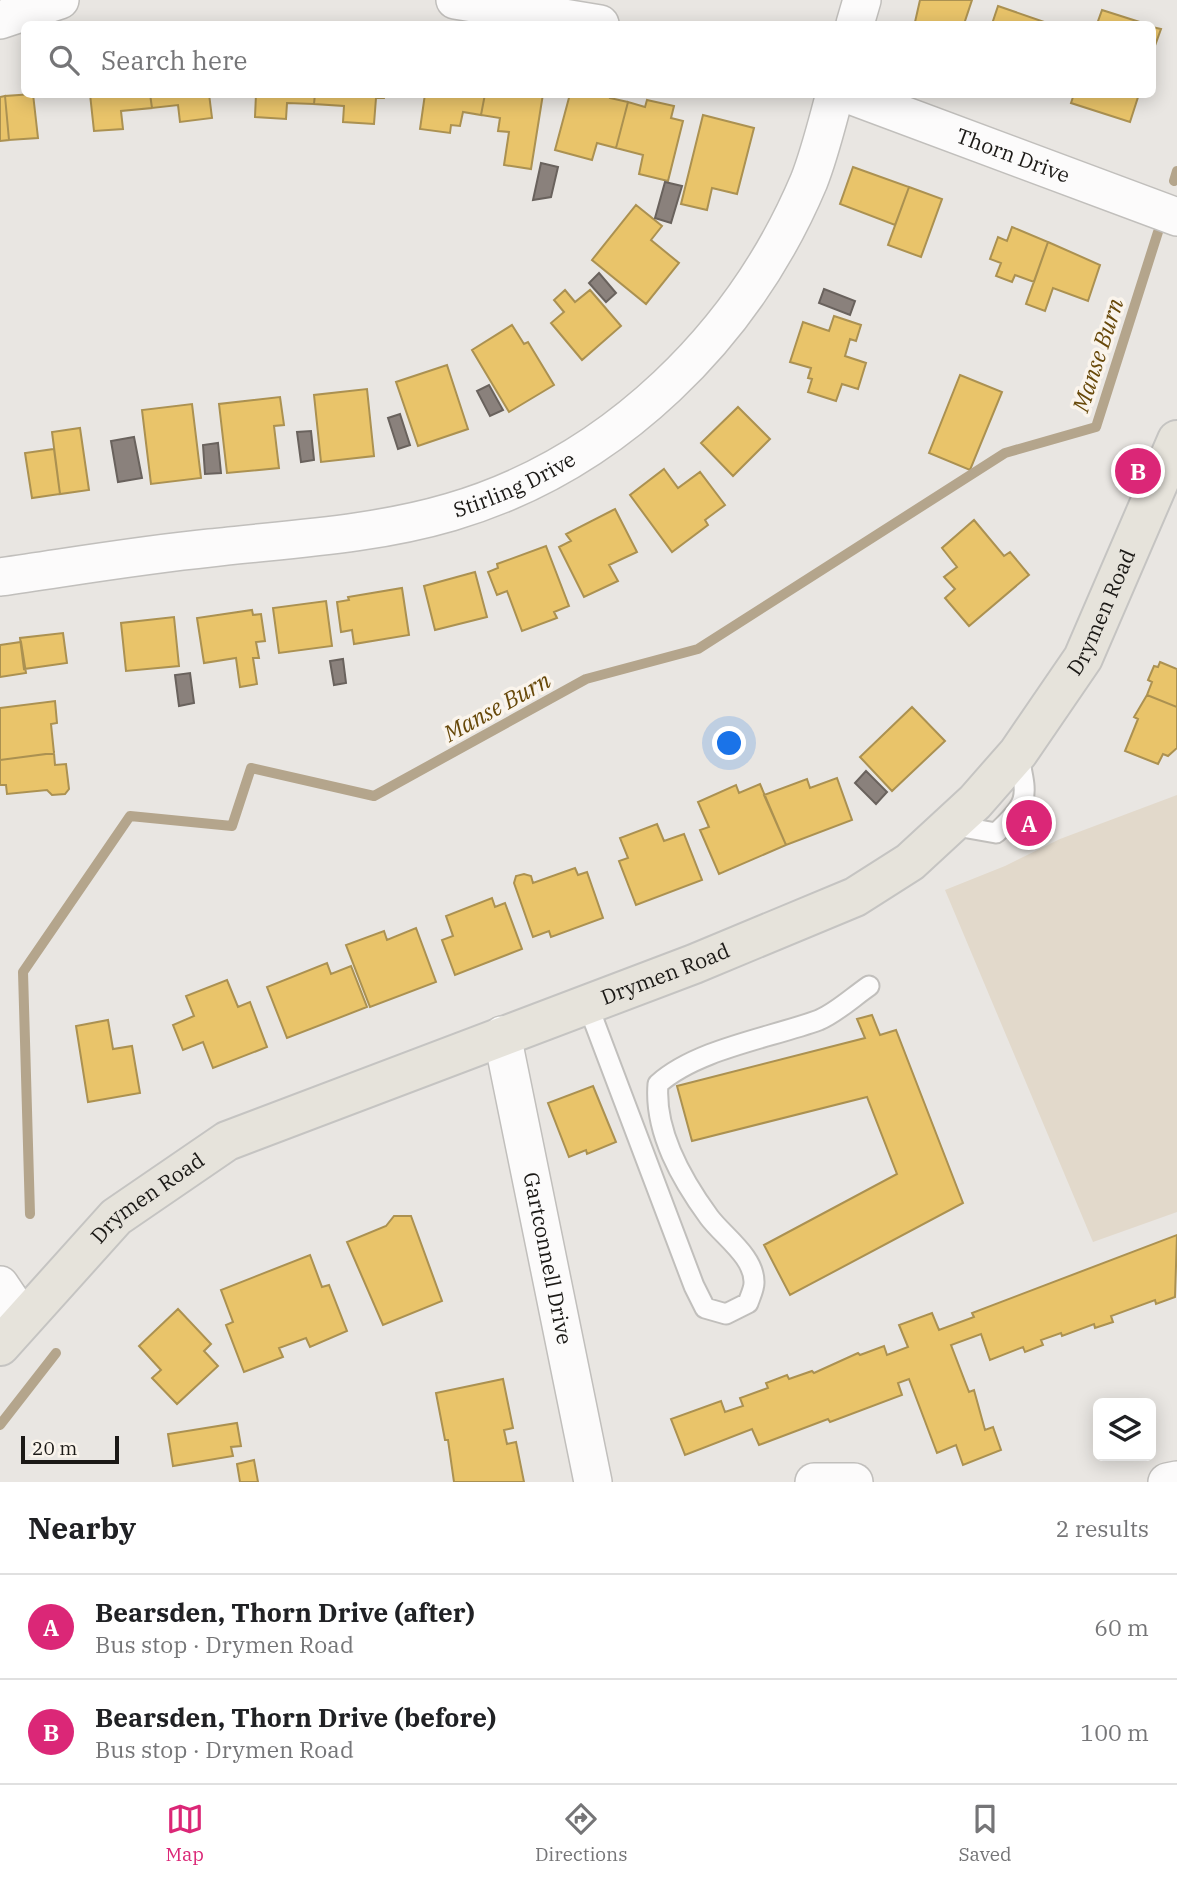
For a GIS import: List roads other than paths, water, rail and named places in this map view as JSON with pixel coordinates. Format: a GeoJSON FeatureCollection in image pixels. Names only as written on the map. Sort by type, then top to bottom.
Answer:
{"type":"FeatureCollection","features":[{"type":"Feature","properties":{"kind":"main road","name":"Drymen Road"},"geometry":{"type":"LineString","coordinates":[[11,1332],[117,1217],[227,1141],[694,964],[855,897],[910,862],[951,825],[1018,753],[1083,658],[1177,440]]}},
{"type":"Feature","properties":{"kind":"street"},"geometry":{"type":"LineString","coordinates":[[0,20],[60,0]]}},
{"type":"Feature","properties":{"kind":"street"},"geometry":{"type":"LineString","coordinates":[[455,0],[582,21]]}},
{"type":"Feature","properties":{"kind":"street"},"geometry":{"type":"LineString","coordinates":[[856,21],[862,0]]}},
{"type":"Feature","properties":{"kind":"street","name":"Stirling Drive"},"geometry":{"type":"LineString","coordinates":[[0,577],[406,524],[474,503],[544,473],[633,415],[663,391],[716,336],[755,283],[790,222],[810,178],[834,98]]}},
{"type":"Feature","properties":{"kind":"street","name":"Thorn Drive"},"geometry":{"type":"LineString","coordinates":[[858,98],[1177,217]]}},
{"type":"Feature","properties":{"kind":"street","name":"Gartconnell Drive"},"geometry":{"type":"LineString","coordinates":[[502,1035],[593,1482]]}},
{"type":"Feature","properties":{"kind":"street"},"geometry":{"type":"LineString","coordinates":[[0,1285],[11,1332]]}},
{"type":"Feature","properties":{"kind":"street"},"geometry":{"type":"LineString","coordinates":[[1167,1482],[1177,1480]]}},
{"type":"Feature","properties":{"kind":"street"},"geometry":{"type":"LineString","coordinates":[[814,1482],[854,1482]]}},
{"type":"Feature","properties":{"kind":"lane"},"geometry":{"type":"LineString","coordinates":[[587,1003],[694,1286],[705,1308],[726,1314],[748,1303],[754,1282],[747,1260],[709,1217],[682,1175],[664,1133],[657,1101],[658,1084],[671,1072],[702,1059],[822,1018],[869,986]]}},
{"type":"Feature","properties":{"kind":"waterway","name":"Manse Burn"},"geometry":{"type":"LineString","coordinates":[[1174,181],[1177,171]]}},
{"type":"Feature","properties":{"kind":"waterway","name":"Manse Burn"},"geometry":{"type":"LineString","coordinates":[[30,1214],[23,972],[130,816],[232,826],[251,768],[374,796],[586,679],[698,649],[1005,453],[1096,427],[1158,232]]}},
{"type":"Feature","properties":{"kind":"waterway","name":"Manse Burn"},"geometry":{"type":"LineString","coordinates":[[0,1425],[56,1353]]}},
{"type":"Feature","properties":{"kind":"place","name":"Bearsden, Thorn Drive (before)"},"geometry":{"type":"Point","coordinates":[1138,471]}},
{"type":"Feature","properties":{"kind":"place","name":"Bearsden, Thorn Drive (after)"},"geometry":{"type":"Point","coordinates":[1029,823]}}]}
